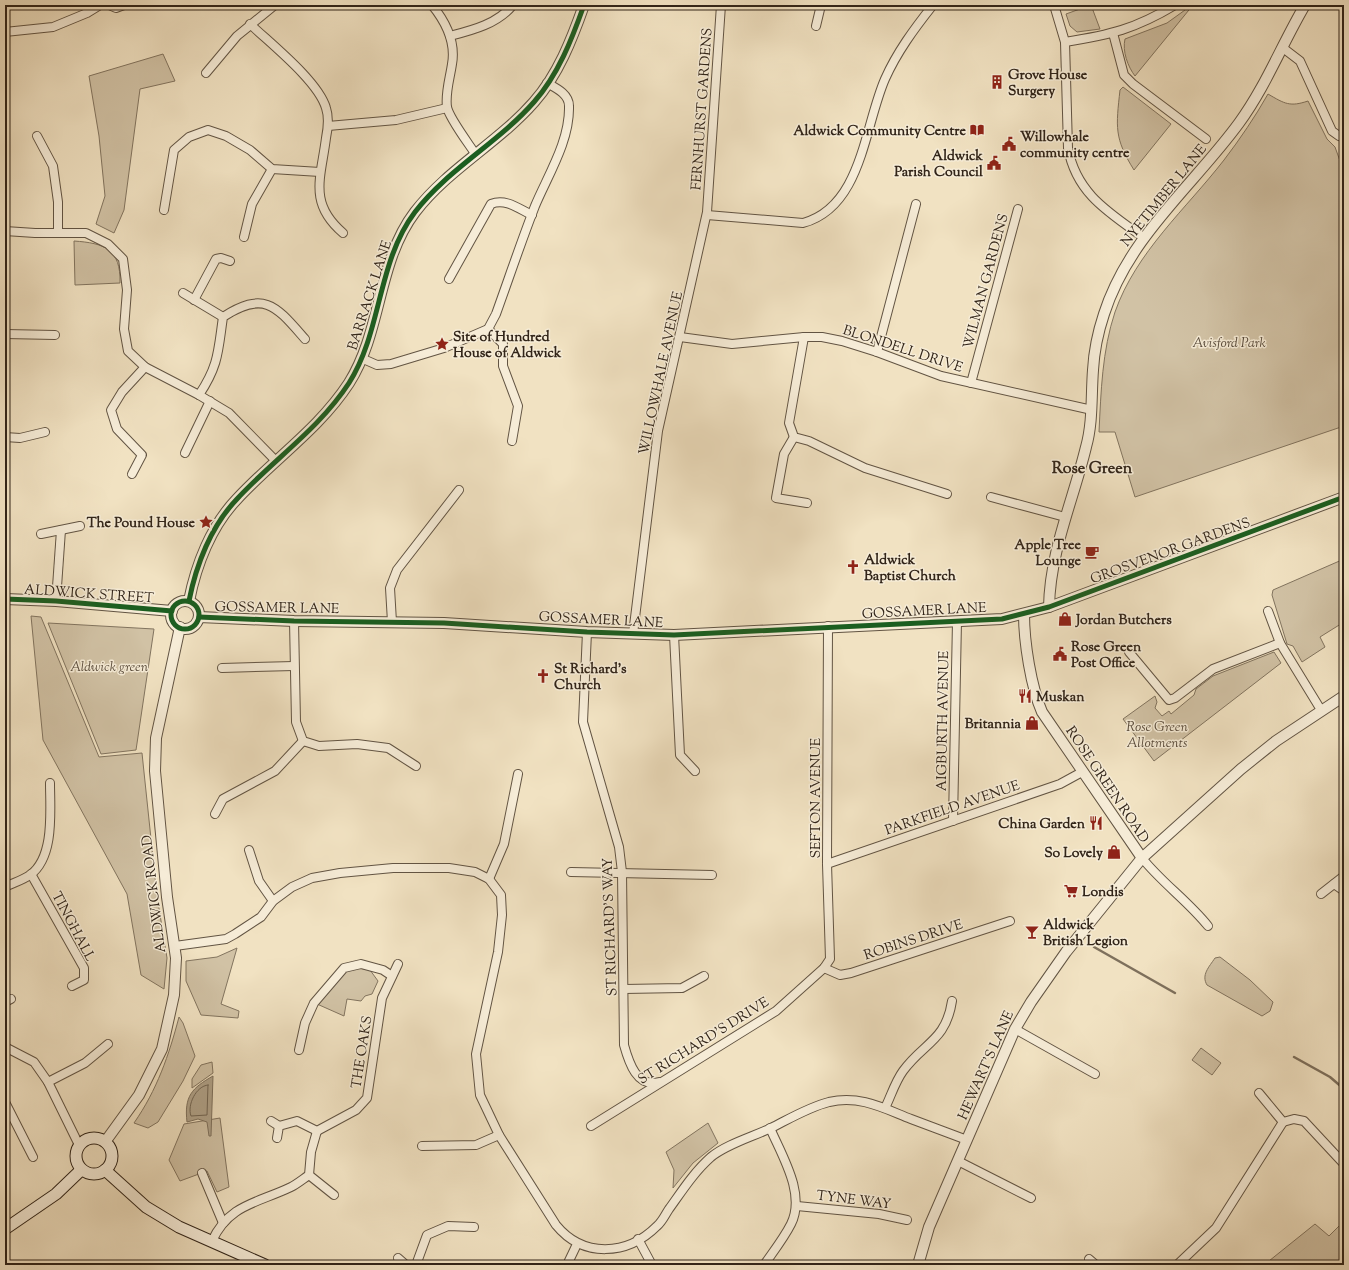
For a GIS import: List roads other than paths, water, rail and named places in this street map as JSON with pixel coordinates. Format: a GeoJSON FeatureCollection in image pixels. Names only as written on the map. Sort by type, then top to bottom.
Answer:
{"type":"FeatureCollection","features":[{"type":"Feature","properties":{"kind":"main road"},"geometry":{"type":"LineString","coordinates":[[94,1138],[105,1142],[111,1151],[112,1156],[111,1161],[105,1170],[96,1174],[90,1174],[81,1170],[76,1160],[76,1150],[79,1145],[89,1139],[94,1138]]}},
{"type":"Feature","properties":{"kind":"main road"},"geometry":{"type":"LineString","coordinates":[[5,1229],[56,1194],[81,1170]]}},
{"type":"Feature","properties":{"kind":"main road"},"geometry":{"type":"LineString","coordinates":[[105,1170],[146,1207],[179,1227],[265,1265]]}},
{"type":"Feature","properties":{"kind":"street"},"geometry":{"type":"LineString","coordinates":[[5,32],[53,27],[87,13],[100,5]]}},
{"type":"Feature","properties":{"kind":"street"},"geometry":{"type":"LineString","coordinates":[[110,5],[116,8],[124,5]]}},
{"type":"Feature","properties":{"kind":"street"},"geometry":{"type":"LineString","coordinates":[[206,73],[237,36],[275,5]]}},
{"type":"Feature","properties":{"kind":"street"},"geometry":{"type":"LineString","coordinates":[[432,5],[445,23],[450,36],[453,62],[448,87],[448,108],[476,154]]}},
{"type":"Feature","properties":{"kind":"street"},"geometry":{"type":"LineString","coordinates":[[450,36],[482,27],[504,14],[513,5]]}},
{"type":"Feature","properties":{"kind":"street","name":"BARRACK LANE"},"geometry":{"type":"LineString","coordinates":[[189,601],[195,572],[213,534],[236,500],[276,461],[318,424],[334,405],[350,381],[361,358],[396,244],[413,214],[440,184],[534,102],[548,83],[568,47],[584,5]]}},
{"type":"Feature","properties":{"kind":"street","name":"FERNHURST GARDENS"},"geometry":{"type":"LineString","coordinates":[[707,215],[721,5]]}},
{"type":"Feature","properties":{"kind":"street"},"geometry":{"type":"LineString","coordinates":[[816,26],[821,5]]}},
{"type":"Feature","properties":{"kind":"street"},"geometry":{"type":"LineString","coordinates":[[707,215],[803,223],[815,220],[831,209],[846,192],[856,168],[885,81],[899,50],[932,5]]}},
{"type":"Feature","properties":{"kind":"street"},"geometry":{"type":"LineString","coordinates":[[1054,5],[1065,42],[1068,148],[1071,162],[1076,175],[1091,196],[1143,237]]}},
{"type":"Feature","properties":{"kind":"street"},"geometry":{"type":"LineString","coordinates":[[1065,42],[1113,33],[1133,27],[1174,5]]}},
{"type":"Feature","properties":{"kind":"street","name":"NYETIMBER LANE"},"geometry":{"type":"LineString","coordinates":[[1048,607],[1050,581],[1065,517],[1088,441],[1092,410],[1093,370],[1097,342],[1104,313],[1124,268],[1143,237],[1239,123],[1256,99],[1305,5]]}},
{"type":"Feature","properties":{"kind":"street"},"geometry":{"type":"LineString","coordinates":[[250,24],[316,88],[326,107],[328,126],[320,172],[319,196],[325,212],[333,224],[343,233]]}},
{"type":"Feature","properties":{"kind":"street"},"geometry":{"type":"LineString","coordinates":[[1113,33],[1124,75],[1133,84],[1206,139]]}},
{"type":"Feature","properties":{"kind":"street"},"geometry":{"type":"LineString","coordinates":[[1283,48],[1300,61],[1332,131],[1339,136],[1344,137]]}},
{"type":"Feature","properties":{"kind":"street"},"geometry":{"type":"LineString","coordinates":[[512,441],[518,406],[503,366],[503,344],[488,329],[496,314],[532,215],[566,132],[569,105],[562,92],[548,83]]}},
{"type":"Feature","properties":{"kind":"street"},"geometry":{"type":"LineString","coordinates":[[328,126],[396,120],[448,108]]}},
{"type":"Feature","properties":{"kind":"street"},"geometry":{"type":"LineString","coordinates":[[164,210],[174,150],[188,137],[208,130],[226,136],[250,150],[272,169],[320,172]]}},
{"type":"Feature","properties":{"kind":"street"},"geometry":{"type":"LineString","coordinates":[[37,136],[53,166],[58,202],[58,233]]}},
{"type":"Feature","properties":{"kind":"street"},"geometry":{"type":"LineString","coordinates":[[244,237],[252,204],[272,169]]}},
{"type":"Feature","properties":{"kind":"street"},"geometry":{"type":"LineString","coordinates":[[449,279],[491,204],[498,201],[505,202],[532,215]]}},
{"type":"Feature","properties":{"kind":"street"},"geometry":{"type":"LineString","coordinates":[[877,352],[916,204]]}},
{"type":"Feature","properties":{"kind":"street","name":"WILMAN GARDENS"},"geometry":{"type":"LineString","coordinates":[[971,383],[1018,210]]}},
{"type":"Feature","properties":{"kind":"street","name":"WILLOWHALE AVENUE"},"geometry":{"type":"LineString","coordinates":[[633,634],[658,431],[707,215]]}},
{"type":"Feature","properties":{"kind":"street"},"geometry":{"type":"LineString","coordinates":[[5,231],[86,233],[108,244],[123,259],[127,290],[124,329],[128,351],[145,367],[210,401],[229,413],[246,428],[276,461]]}},
{"type":"Feature","properties":{"kind":"street"},"geometry":{"type":"LineString","coordinates":[[194,300],[216,259],[221,258],[230,261]]}},
{"type":"Feature","properties":{"kind":"street"},"geometry":{"type":"LineString","coordinates":[[183,293],[223,317]]}},
{"type":"Feature","properties":{"kind":"street"},"geometry":{"type":"LineString","coordinates":[[199,395],[211,377],[218,357],[223,317],[238,307],[254,302],[272,307],[288,320],[305,339]]}},
{"type":"Feature","properties":{"kind":"street","name":"BARRACK LANE"},"geometry":{"type":"LineString","coordinates":[[361,358],[377,365],[390,364],[444,348],[488,329]]}},
{"type":"Feature","properties":{"kind":"street"},"geometry":{"type":"LineString","coordinates":[[5,334],[55,334]]}},
{"type":"Feature","properties":{"kind":"street","name":"BLONDELL DRIVE"},"geometry":{"type":"LineString","coordinates":[[680,336],[732,344],[804,337],[822,337],[842,340],[941,376],[1092,410]]}},
{"type":"Feature","properties":{"kind":"street"},"geometry":{"type":"LineString","coordinates":[[794,437],[789,423],[804,337]]}},
{"type":"Feature","properties":{"kind":"street"},"geometry":{"type":"LineString","coordinates":[[132,474],[142,455],[117,428],[111,410],[122,392],[145,367]]}},
{"type":"Feature","properties":{"kind":"street"},"geometry":{"type":"LineString","coordinates":[[185,453],[210,401]]}},
{"type":"Feature","properties":{"kind":"street"},"geometry":{"type":"LineString","coordinates":[[5,437],[20,438],[45,432]]}},
{"type":"Feature","properties":{"kind":"street"},"geometry":{"type":"LineString","coordinates":[[794,437],[809,441],[864,468],[947,494]]}},
{"type":"Feature","properties":{"kind":"street"},"geometry":{"type":"LineString","coordinates":[[794,437],[784,454],[776,498],[807,504]]}},
{"type":"Feature","properties":{"kind":"street"},"geometry":{"type":"LineString","coordinates":[[392,622],[390,588],[397,570],[459,490]]}},
{"type":"Feature","properties":{"kind":"street"},"geometry":{"type":"LineString","coordinates":[[991,497],[1065,517]]}},
{"type":"Feature","properties":{"kind":"street","name":"GROSVENOR GARDENS"},"geometry":{"type":"LineString","coordinates":[[1002,619],[1048,607],[1344,497]]}},
{"type":"Feature","properties":{"kind":"street"},"geometry":{"type":"LineString","coordinates":[[41,534],[80,526]]}},
{"type":"Feature","properties":{"kind":"street"},"geometry":{"type":"LineString","coordinates":[[56,601],[60,530]]}},
{"type":"Feature","properties":{"kind":"street","name":"ALDWICK STREET"},"geometry":{"type":"LineString","coordinates":[[5,599],[56,601],[172,611]]}},
{"type":"Feature","properties":{"kind":"street"},"geometry":{"type":"LineString","coordinates":[[189,601],[198,608],[199,617],[192,627],[180,627],[174,622],[172,611],[179,602],[189,601]]}},
{"type":"Feature","properties":{"kind":"street"},"geometry":{"type":"LineString","coordinates":[[1268,611],[1280,643],[1321,710]]}},
{"type":"Feature","properties":{"kind":"street","name":"ROSE GREEN ROAD"},"geometry":{"type":"LineString","coordinates":[[1024,614],[1024,628],[1038,702],[1065,748],[1142,858],[1241,768],[1276,740],[1344,696]]}},
{"type":"Feature","properties":{"kind":"street","name":"GOSSAMER LANE"},"geometry":{"type":"LineString","coordinates":[[199,617],[294,621],[392,622],[674,635],[828,626],[1002,619]]}},
{"type":"Feature","properties":{"kind":"street"},"geometry":{"type":"LineString","coordinates":[[294,621],[296,722],[303,741]]}},
{"type":"Feature","properties":{"kind":"street","name":"AIGBURTH AVENUE"},"geometry":{"type":"LineString","coordinates":[[953,821],[957,621]]}},
{"type":"Feature","properties":{"kind":"street","name":"SEFTON AVENUE"},"geometry":{"type":"LineString","coordinates":[[824,968],[830,959],[827,864],[828,626]]}},
{"type":"Feature","properties":{"kind":"street","name":"ALDWICK ROAD"},"geometry":{"type":"LineString","coordinates":[[105,1142],[140,1095],[162,1049],[174,995],[176,958],[175,946],[167,897],[155,771],[156,738],[180,627]]}},
{"type":"Feature","properties":{"kind":"street","name":"ST RICHARD'S WAY"},"geometry":{"type":"LineString","coordinates":[[587,632],[583,722],[619,847],[622,872],[624,1045],[628,1060],[639,1078],[645,1082],[653,1084],[662,1082]]}},
{"type":"Feature","properties":{"kind":"street"},"geometry":{"type":"LineString","coordinates":[[674,635],[680,755],[695,772]]}},
{"type":"Feature","properties":{"kind":"street"},"geometry":{"type":"LineString","coordinates":[[1129,652],[1169,700],[1175,698],[1213,669],[1280,643]]}},
{"type":"Feature","properties":{"kind":"street"},"geometry":{"type":"LineString","coordinates":[[222,668],[294,666]]}},
{"type":"Feature","properties":{"kind":"street"},"geometry":{"type":"LineString","coordinates":[[303,741],[319,746],[357,744],[388,748],[416,766]]}},
{"type":"Feature","properties":{"kind":"street"},"geometry":{"type":"LineString","coordinates":[[215,814],[223,799],[275,771],[303,741]]}},
{"type":"Feature","properties":{"kind":"street","name":"PARKFIELD AVENUE"},"geometry":{"type":"LineString","coordinates":[[827,864],[1060,784],[1082,772]]}},
{"type":"Feature","properties":{"kind":"street"},"geometry":{"type":"LineString","coordinates":[[489,879],[504,844],[518,774]]}},
{"type":"Feature","properties":{"kind":"street"},"geometry":{"type":"LineString","coordinates":[[5,887],[31,874],[43,857],[50,835],[50,783]]}},
{"type":"Feature","properties":{"kind":"street"},"geometry":{"type":"LineString","coordinates":[[249,850],[259,880],[273,901]]}},
{"type":"Feature","properties":{"kind":"street"},"geometry":{"type":"LineString","coordinates":[[1142,858],[1153,871],[1198,913],[1208,926]]}},
{"type":"Feature","properties":{"kind":"street","name":"HEWART'S LANE"},"geometry":{"type":"LineString","coordinates":[[918,1265],[929,1227],[1015,1028],[1031,1002],[1066,952],[1142,858]]}},
{"type":"Feature","properties":{"kind":"street"},"geometry":{"type":"LineString","coordinates":[[175,946],[226,939],[260,917],[273,901],[292,887],[312,878],[340,873],[393,868],[449,868],[475,872],[489,879],[501,895],[502,915],[498,952],[476,1054],[480,1095],[499,1135],[564,1236],[577,1244],[594,1249],[610,1250],[638,1240],[657,1226],[697,1170],[712,1156],[808,1110],[829,1102],[850,1100],[872,1102],[967,1140]]}},
{"type":"Feature","properties":{"kind":"street"},"geometry":{"type":"LineString","coordinates":[[571,872],[712,875]]}},
{"type":"Feature","properties":{"kind":"street","name":"TINGHALL"},"geometry":{"type":"LineString","coordinates":[[31,874],[84,968],[84,980],[72,986]]}},
{"type":"Feature","properties":{"kind":"street"},"geometry":{"type":"LineString","coordinates":[[1321,894],[1344,876]]}},
{"type":"Feature","properties":{"kind":"street"},"geometry":{"type":"LineString","coordinates":[[1334,884],[1344,891]]}},
{"type":"Feature","properties":{"kind":"street","name":"ROBINS DRIVE"},"geometry":{"type":"LineString","coordinates":[[824,968],[840,975],[1010,921]]}},
{"type":"Feature","properties":{"kind":"street"},"geometry":{"type":"LineString","coordinates":[[299,1050],[305,1023],[314,1003],[344,968],[361,964],[383,970],[392,976]]}},
{"type":"Feature","properties":{"kind":"street","name":"THE OAKS"},"geometry":{"type":"LineString","coordinates":[[317,1131],[356,1110],[367,1098],[382,998],[398,964]]}},
{"type":"Feature","properties":{"kind":"street","name":"ST RICHARD'S DRIVE"},"geometry":{"type":"LineString","coordinates":[[591,1126],[771,1014],[824,968]]}},
{"type":"Feature","properties":{"kind":"street"},"geometry":{"type":"LineString","coordinates":[[624,989],[682,988],[704,976]]}},
{"type":"Feature","properties":{"kind":"street"},"geometry":{"type":"LineString","coordinates":[[885,1108],[903,1072],[939,1035],[949,1018],[952,1002]]}},
{"type":"Feature","properties":{"kind":"street"},"geometry":{"type":"LineString","coordinates":[[1015,1028],[1095,1074]]}},
{"type":"Feature","properties":{"kind":"street"},"geometry":{"type":"LineString","coordinates":[[48,1082],[84,1063],[108,1044]]}},
{"type":"Feature","properties":{"kind":"street"},"geometry":{"type":"LineString","coordinates":[[5,1047],[34,1062],[48,1082],[79,1145]]}},
{"type":"Feature","properties":{"kind":"street"},"geometry":{"type":"LineString","coordinates":[[1260,1093],[1283,1122]]}},
{"type":"Feature","properties":{"kind":"street"},"geometry":{"type":"LineString","coordinates":[[5,1102],[33,1157]]}},
{"type":"Feature","properties":{"kind":"street"},"geometry":{"type":"LineString","coordinates":[[1177,1265],[1216,1228],[1283,1122],[1294,1119],[1304,1121],[1344,1164]]}},
{"type":"Feature","properties":{"kind":"street"},"geometry":{"type":"LineString","coordinates":[[212,1241],[223,1223],[234,1212],[254,1202],[292,1187],[309,1175],[311,1152],[317,1131],[297,1120],[279,1126],[271,1122]]}},
{"type":"Feature","properties":{"kind":"street"},"geometry":{"type":"LineString","coordinates":[[277,1138],[279,1126]]}},
{"type":"Feature","properties":{"kind":"street"},"geometry":{"type":"LineString","coordinates":[[764,1265],[791,1224],[797,1206],[794,1188],[770,1128]]}},
{"type":"Feature","properties":{"kind":"street"},"geometry":{"type":"LineString","coordinates":[[422,1146],[476,1145],[499,1135]]}},
{"type":"Feature","properties":{"kind":"street"},"geometry":{"type":"LineString","coordinates":[[958,1161],[1031,1198]]}},
{"type":"Feature","properties":{"kind":"street"},"geometry":{"type":"LineString","coordinates":[[202,1173],[223,1223]]}},
{"type":"Feature","properties":{"kind":"street"},"geometry":{"type":"LineString","coordinates":[[309,1175],[334,1195]]}},
{"type":"Feature","properties":{"kind":"street","name":"TYNE WAY"},"geometry":{"type":"LineString","coordinates":[[797,1206],[879,1214],[907,1220]]}},
{"type":"Feature","properties":{"kind":"street"},"geometry":{"type":"LineString","coordinates":[[416,1265],[427,1235],[448,1226],[474,1226]]}},
{"type":"Feature","properties":{"kind":"street"},"geometry":{"type":"LineString","coordinates":[[638,1240],[652,1265]]}},
{"type":"Feature","properties":{"kind":"street"},"geometry":{"type":"LineString","coordinates":[[567,1265],[577,1244]]}},
{"type":"Feature","properties":{"kind":"street"},"geometry":{"type":"LineString","coordinates":[[398,1258],[406,1265]]}},
{"type":"Feature","properties":{"kind":"street"},"geometry":{"type":"LineString","coordinates":[[1089,1259],[1096,1265]]}},
{"type":"Feature","properties":{"kind":"water"},"geometry":{"type":"Polygon","coordinates":[[[213,1076],[211,1136],[209,1136],[207,1122],[198,1119],[187,1122],[186,1113],[188,1099],[191,1094],[195,1089],[213,1076]]]}},
{"type":"Feature","properties":{"kind":"waterway"},"geometry":{"type":"LineString","coordinates":[[1094,947],[1175,993]]}},
{"type":"Feature","properties":{"kind":"waterway"},"geometry":{"type":"LineString","coordinates":[[1294,1057],[1330,1077],[1344,1089]]}},
{"type":"Feature","properties":{"kind":"place","name":"Grove House Surgery"},"geometry":{"type":"Point","coordinates":[997,82]}},
{"type":"Feature","properties":{"kind":"place","name":"Aldwick Community Centre"},"geometry":{"type":"Point","coordinates":[977,130]}},
{"type":"Feature","properties":{"kind":"place","name":"Willowhale community centre"},"geometry":{"type":"Point","coordinates":[1009,144]}},
{"type":"Feature","properties":{"kind":"place","name":"Aldwick Parish Council"},"geometry":{"type":"Point","coordinates":[994,163]}},
{"type":"Feature","properties":{"kind":"place","name":"Site of Hundred House of Aldwick"},"geometry":{"type":"Point","coordinates":[442,344]}},
{"type":"Feature","properties":{"kind":"place","name":"The Pound House"},"geometry":{"type":"Point","coordinates":[206,522]}},
{"type":"Feature","properties":{"kind":"place","name":"Apple Tree Lounge"},"geometry":{"type":"Point","coordinates":[1092,552]}},
{"type":"Feature","properties":{"kind":"place","name":"Aldwick Baptist Church"},"geometry":{"type":"Point","coordinates":[853,567]}},
{"type":"Feature","properties":{"kind":"place","name":"Jordan Butchers"},"geometry":{"type":"Point","coordinates":[1065,619]}},
{"type":"Feature","properties":{"kind":"place","name":"Rose Green Post Office"},"geometry":{"type":"Point","coordinates":[1060,654]}},
{"type":"Feature","properties":{"kind":"place","name":"St Richard’s Church"},"geometry":{"type":"Point","coordinates":[543,676]}},
{"type":"Feature","properties":{"kind":"place","name":"Muskan"},"geometry":{"type":"Point","coordinates":[1025,696]}},
{"type":"Feature","properties":{"kind":"place","name":"Britannia"},"geometry":{"type":"Point","coordinates":[1032,723]}},
{"type":"Feature","properties":{"kind":"place","name":"China Garden"},"geometry":{"type":"Point","coordinates":[1096,823]}},
{"type":"Feature","properties":{"kind":"place","name":"So Lovely"},"geometry":{"type":"Point","coordinates":[1114,852]}},
{"type":"Feature","properties":{"kind":"place","name":"Londis"},"geometry":{"type":"Point","coordinates":[1071,891]}},
{"type":"Feature","properties":{"kind":"place","name":"Aldwick British Legion"},"geometry":{"type":"Point","coordinates":[1032,932]}},
{"type":"Feature","properties":{"kind":"district","name":"Rose Green"},"geometry":{"type":"Point","coordinates":[1092,467]}},
{"type":"Feature","properties":{"kind":"park label","name":"Avisford Park"},"geometry":{"type":"Point","coordinates":[1229,342]}},
{"type":"Feature","properties":{"kind":"park label","name":"Aldwick green"},"geometry":{"type":"Point","coordinates":[109,666]}},
{"type":"Feature","properties":{"kind":"park label","name":"Rose Green Allotments"},"geometry":{"type":"Point","coordinates":[1157,734]}}]}
